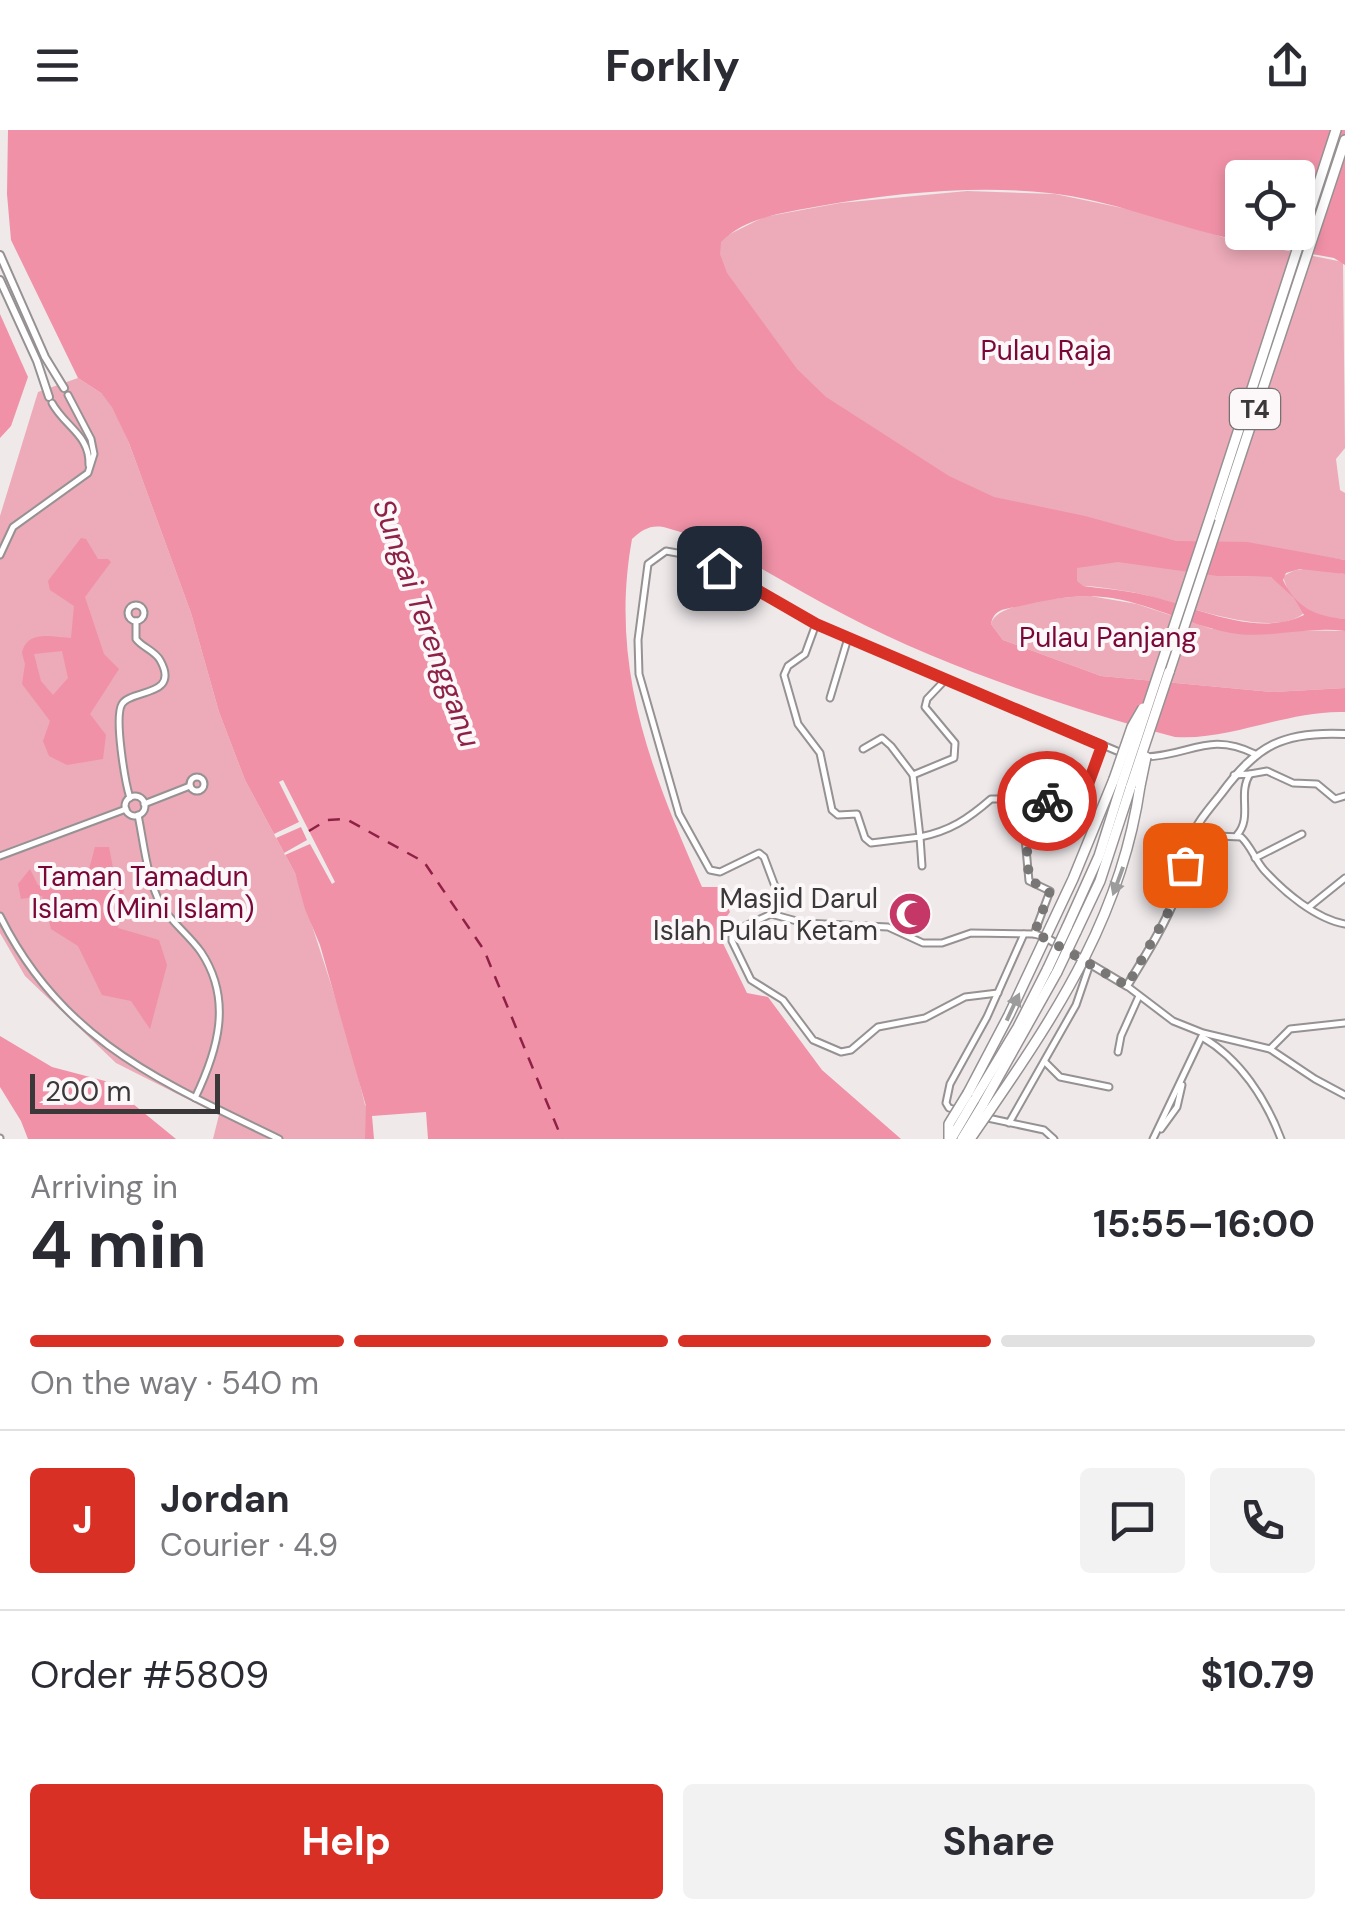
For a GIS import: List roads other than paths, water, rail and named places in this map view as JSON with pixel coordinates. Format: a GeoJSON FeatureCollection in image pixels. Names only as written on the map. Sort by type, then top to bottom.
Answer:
{"type":"FeatureCollection","features":[{"type":"Feature","properties":{"kind":"highway","name":"T4"},"geometry":{"type":"LineString","coordinates":[[1127,784],[1168,672],[1336,130]]}},
{"type":"Feature","properties":{"kind":"highway","name":"T4"},"geometry":{"type":"LineString","coordinates":[[1287,295],[1345,140]]}},
{"type":"Feature","properties":{"kind":"highway","name":"T4"},"geometry":{"type":"LineString","coordinates":[[962,1139],[1100,881],[1154,688],[1214,520]]}},
{"type":"Feature","properties":{"kind":"highway"},"geometry":{"type":"LineString","coordinates":[[970,1139],[979,1102],[1040,936],[1127,784]]}},
{"type":"Feature","properties":{"kind":"highway"},"geometry":{"type":"LineString","coordinates":[[950,1139],[949,1124],[979,1102],[1048,1027],[1087,962],[1131,840],[1127,784]]}},
{"type":"Feature","properties":{"kind":"street"},"geometry":{"type":"LineString","coordinates":[[0,256],[45,357],[91,439],[94,454],[88,473],[13,527],[0,555]]}},
{"type":"Feature","properties":{"kind":"street"},"geometry":{"type":"LineString","coordinates":[[0,280],[50,400],[59,416],[86,442],[88,473]]}},
{"type":"Feature","properties":{"kind":"street"},"geometry":{"type":"LineString","coordinates":[[998,993],[965,997],[926,1018],[878,1027],[851,1050],[841,1052],[826,1048],[807,1034],[777,994],[751,980],[732,941],[734,929],[771,914],[779,897],[762,854],[716,873],[700,856],[680,814],[639,674],[637,652],[646,572],[660,553],[682,552],[750,584],[816,624],[1102,746],[1148,758],[1225,742],[1255,754]]}},
{"type":"Feature","properties":{"kind":"street"},"geometry":{"type":"LineString","coordinates":[[0,856],[126,809],[130,798],[124,776],[119,709],[127,698],[154,692],[160,686],[163,672],[157,656],[136,639],[136,621]]}},
{"type":"Feature","properties":{"kind":"street"},"geometry":{"type":"LineString","coordinates":[[816,624],[806,654],[788,666],[784,682],[798,724],[820,753],[832,810],[838,815],[857,814],[865,838],[871,843],[942,832],[969,819],[991,800],[1009,798],[1019,810],[1026,835],[1029,880],[1050,891],[1040,936]]}},
{"type":"Feature","properties":{"kind":"street"},"geometry":{"type":"LineString","coordinates":[[830,698],[848,638]]}},
{"type":"Feature","properties":{"kind":"street"},"geometry":{"type":"LineString","coordinates":[[913,774],[950,761],[957,753],[952,738],[925,707],[946,679]]}},
{"type":"Feature","properties":{"kind":"street"},"geometry":{"type":"LineString","coordinates":[[1127,986],[1176,895],[1192,836],[1234,776],[1255,754],[1274,744],[1309,734],[1345,734]]}},
{"type":"Feature","properties":{"kind":"street"},"geometry":{"type":"LineString","coordinates":[[863,749],[882,738],[913,774],[922,866]]}},
{"type":"Feature","properties":{"kind":"street"},"geometry":{"type":"LineString","coordinates":[[1019,810],[1045,801],[1083,798],[1102,746]]}},
{"type":"Feature","properties":{"kind":"street"},"geometry":{"type":"LineString","coordinates":[[1234,776],[1270,772],[1292,783],[1316,784],[1335,799],[1345,796]]}},
{"type":"Feature","properties":{"kind":"street"},"geometry":{"type":"LineString","coordinates":[[1237,834],[1245,822],[1242,788],[1250,774]]}},
{"type":"Feature","properties":{"kind":"street"},"geometry":{"type":"LineString","coordinates":[[144,804],[190,786]]}},
{"type":"Feature","properties":{"kind":"street"},"geometry":{"type":"LineString","coordinates":[[126,809],[132,815],[143,811],[144,804],[138,797],[130,798]]}},
{"type":"Feature","properties":{"kind":"street"},"geometry":{"type":"LineString","coordinates":[[138,815],[160,902],[202,954],[221,1004],[216,1049],[195,1098]]}},
{"type":"Feature","properties":{"kind":"street"},"geometry":{"type":"LineString","coordinates":[[1192,836],[1237,834],[1246,839],[1266,873],[1309,907],[1333,922],[1345,924]]}},
{"type":"Feature","properties":{"kind":"street"},"geometry":{"type":"LineString","coordinates":[[1255,858],[1302,834]]}},
{"type":"Feature","properties":{"kind":"street"},"geometry":{"type":"LineString","coordinates":[[1309,907],[1345,878]]}},
{"type":"Feature","properties":{"kind":"street"},"geometry":{"type":"LineString","coordinates":[[771,914],[804,922],[881,926],[923,943],[950,941],[970,934],[1040,936],[1127,986],[1173,1021],[1202,1035],[1270,1049],[1345,1095]]}},
{"type":"Feature","properties":{"kind":"street"},"geometry":{"type":"LineString","coordinates":[[0,916],[38,979],[81,1025],[126,1061],[278,1139]]}},
{"type":"Feature","properties":{"kind":"street"},"geometry":{"type":"LineString","coordinates":[[1024,934],[950,1084],[946,1103],[949,1108],[1044,1130],[1054,1139]]}},
{"type":"Feature","properties":{"kind":"street"},"geometry":{"type":"LineString","coordinates":[[1008,1123],[1076,1005],[1087,962]]}},
{"type":"Feature","properties":{"kind":"street"},"geometry":{"type":"LineString","coordinates":[[1118,1052],[1121,1036],[1140,996]]}},
{"type":"Feature","properties":{"kind":"street"},"geometry":{"type":"LineString","coordinates":[[1270,1049],[1290,1029],[1345,1023]]}},
{"type":"Feature","properties":{"kind":"street"},"geometry":{"type":"LineString","coordinates":[[1154,1138],[1202,1035]]}},
{"type":"Feature","properties":{"kind":"street"},"geometry":{"type":"LineString","coordinates":[[1202,1035],[1228,1057],[1259,1094],[1281,1139]]}},
{"type":"Feature","properties":{"kind":"street"},"geometry":{"type":"LineString","coordinates":[[1045,1062],[1060,1076],[1108,1087]]}},
{"type":"Feature","properties":{"kind":"water","name":"Sungai Terengganu"},"geometry":{"type":"Polygon","coordinates":[[[8,130],[1345,130],[1345,265],[1334,258],[1290,250],[1315,250],[1315,160],[1225,160],[1225,237],[1095,201],[1049,193],[964,190],[848,201],[781,213],[754,221],[731,234],[721,242],[720,254],[727,273],[797,369],[826,397],[949,476],[994,497],[1176,541],[1247,542],[1345,560],[1345,574],[1300,569],[1286,573],[1283,580],[1308,609],[1345,619],[1345,631],[1238,634],[1128,601],[1089,596],[1001,610],[991,624],[1003,640],[1101,676],[1273,692],[1345,688],[1345,712],[1302,716],[1217,734],[1175,737],[1091,713],[965,669],[884,634],[714,545],[667,528],[648,528],[632,539],[626,586],[631,675],[651,760],[683,844],[702,887],[719,887],[730,912],[719,927],[720,937],[747,993],[768,997],[822,1070],[901,1139],[365,1139],[366,1106],[320,945],[295,873],[245,780],[219,712],[191,613],[129,443],[112,407],[101,393],[78,378],[11,240],[8,130]],[[1118,562],[1077,568],[1077,581],[1083,586],[1137,593],[1224,618],[1265,623],[1304,615],[1294,598],[1271,577],[1218,576],[1118,562]]]}},
{"type":"Feature","properties":{"kind":"water"},"geometry":{"type":"Polygon","coordinates":[[[0,314],[28,377],[11,426],[0,438],[0,314]]]}},
{"type":"Feature","properties":{"kind":"water"},"geometry":{"type":"Polygon","coordinates":[[[81,538],[86,539],[98,559],[111,562],[85,597],[104,654],[119,669],[90,714],[106,735],[103,759],[67,765],[49,756],[43,741],[50,721],[22,684],[22,653],[29,640],[42,636],[71,638],[74,606],[50,590],[48,581],[81,538]],[[62,651],[34,654],[41,681],[53,695],[68,678],[62,651]]]}},
{"type":"Feature","properties":{"kind":"water"},"geometry":{"type":"Polygon","coordinates":[[[95,847],[109,847],[113,868],[124,890],[118,928],[159,940],[167,965],[150,1029],[131,1001],[102,995],[78,946],[51,929],[42,896],[21,899],[18,884],[30,869],[38,885],[52,888],[68,873],[88,873],[95,847]]]}},
{"type":"Feature","properties":{"kind":"water"},"geometry":{"type":"Polygon","coordinates":[[[0,1036],[52,1067],[105,1081],[176,1139],[28,1139],[0,1087],[0,1036]]]}},
{"type":"Feature","properties":{"kind":"place","name":"Masjid Darul Islah Pulau Ketam"},"geometry":{"type":"Point","coordinates":[910,914]}},
{"type":"Feature","properties":{"kind":"park label","name":"Pulau Raja"},"geometry":{"type":"Point","coordinates":[1046,350]}},
{"type":"Feature","properties":{"kind":"park label","name":"Pulau Panjang"},"geometry":{"type":"Point","coordinates":[1108,637]}},
{"type":"Feature","properties":{"kind":"park label","name":"Taman Tamadun Islam (Mini Islam)"},"geometry":{"type":"Point","coordinates":[143,892]}}]}
